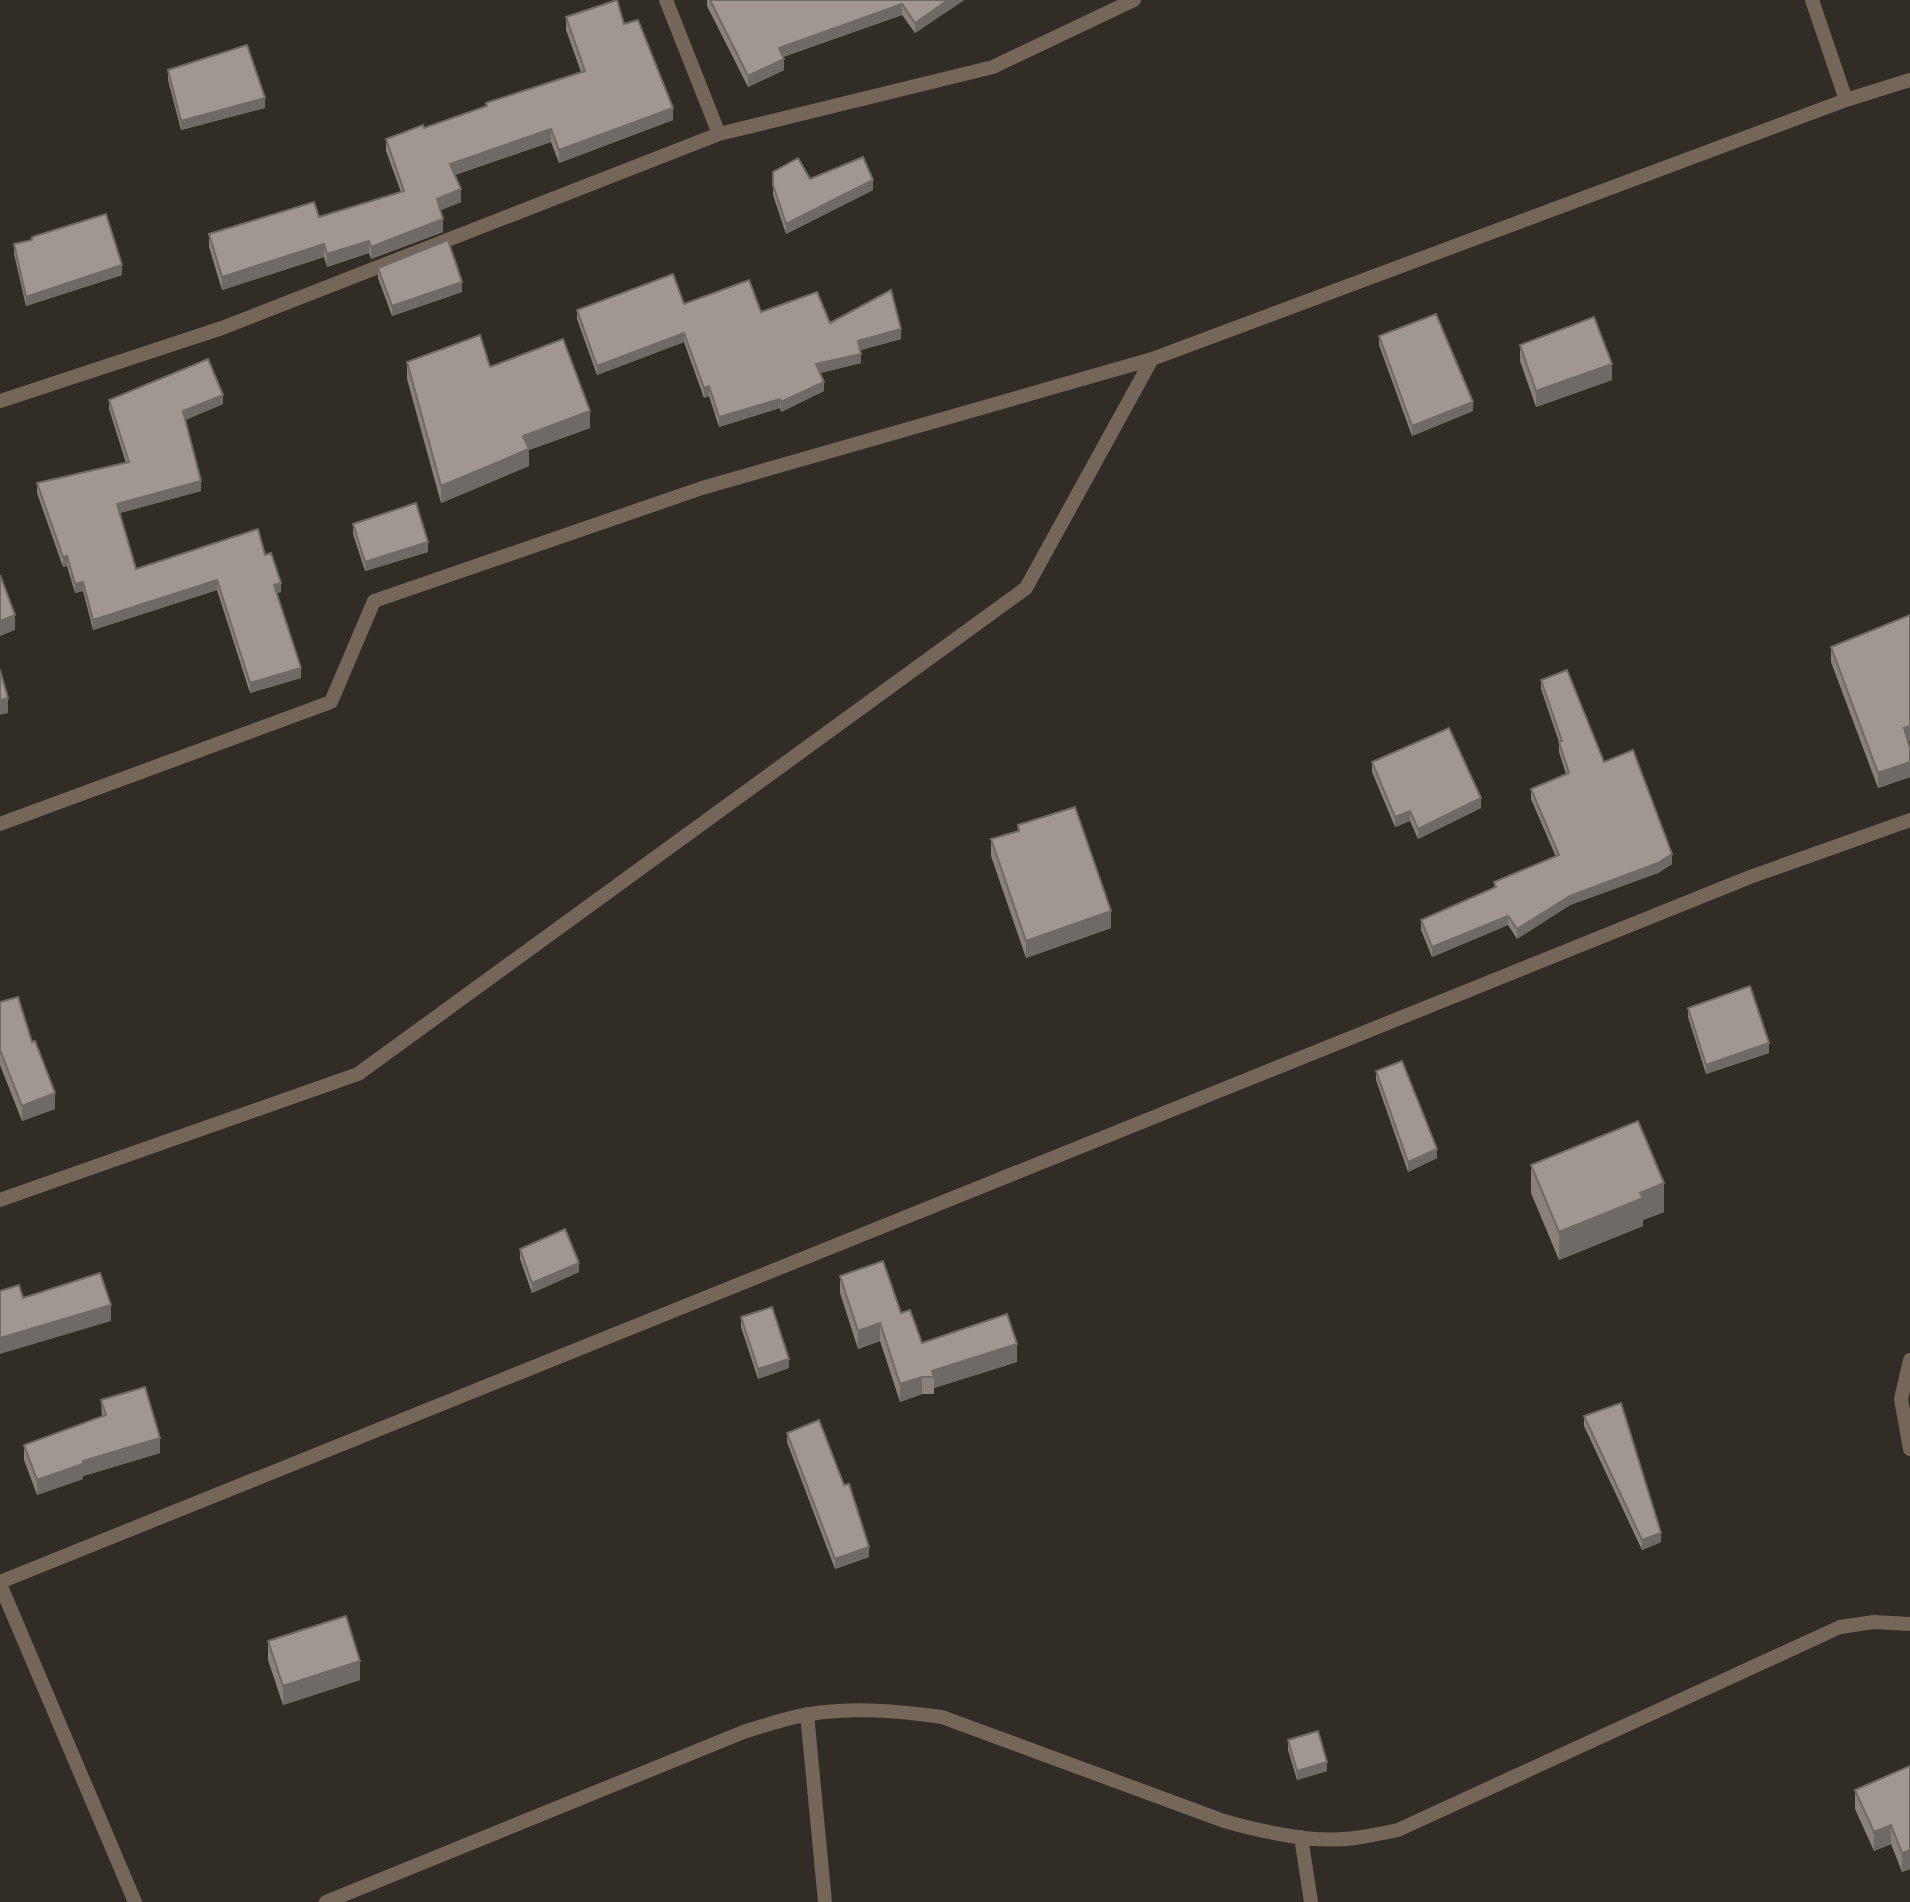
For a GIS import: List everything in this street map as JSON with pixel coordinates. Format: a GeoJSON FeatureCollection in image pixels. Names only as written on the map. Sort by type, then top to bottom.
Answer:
{"type":"FeatureCollection","features":[{"type":"Feature","properties":{"kind":"street"},"geometry":{"type":"LineString","coordinates":[[666,0],[719,134]]}},
{"type":"Feature","properties":{"kind":"street"},"geometry":{"type":"LineString","coordinates":[[0,401],[222,328],[719,134],[993,67],[1135,0]]}},
{"type":"Feature","properties":{"kind":"street"},"geometry":{"type":"LineString","coordinates":[[1812,0],[1846,100]]}},
{"type":"Feature","properties":{"kind":"street"},"geometry":{"type":"LineString","coordinates":[[0,824],[331,702],[374,601],[702,488],[1152,359],[1846,100],[1910,79]]}},
{"type":"Feature","properties":{"kind":"street"},"geometry":{"type":"LineString","coordinates":[[0,1200],[358,1074],[1026,588],[1152,359]]}},
{"type":"Feature","properties":{"kind":"street"},"geometry":{"type":"LineString","coordinates":[[135,1902],[0,1583],[1749,877],[1910,820]]}},
{"type":"Feature","properties":{"kind":"street"},"geometry":{"type":"LineString","coordinates":[[1910,1360],[1901,1399],[1910,1449]]}},
{"type":"Feature","properties":{"kind":"street"},"geometry":{"type":"LineString","coordinates":[[326,1902],[746,1731],[807,1714],[852,1709],[942,1717],[1224,1821],[1262,1832],[1352,1839],[1398,1830],[1840,1628],[1874,1622],[1910,1624]]}},
{"type":"Feature","properties":{"kind":"street"},"geometry":{"type":"LineString","coordinates":[[807,1714],[825,1902]]}},
{"type":"Feature","properties":{"kind":"street"},"geometry":{"type":"LineString","coordinates":[[1301,1837],[1311,1902]]}},
{"type":"Feature","properties":{"kind":"building"},"geometry":{"type":"Polygon","coordinates":[[[617,0],[624,24],[638,20],[673,108],[559,150],[551,129],[450,164],[461,189],[437,199],[443,219],[371,247],[369,241],[327,254],[324,244],[222,277],[209,234],[314,202],[319,217],[404,191],[386,139],[585,71],[566,17],[617,0]]]}},
{"type":"Feature","properties":{"kind":"building"},"geometry":{"type":"Polygon","coordinates":[[[710,0],[948,0],[915,23],[902,4],[779,48],[784,59],[748,76],[710,0]]]}},
{"type":"Feature","properties":{"kind":"building"},"geometry":{"type":"Polygon","coordinates":[[[247,45],[265,98],[181,121],[168,70],[247,45]]]}},
{"type":"Feature","properties":{"kind":"building"},"geometry":{"type":"Polygon","coordinates":[[[863,157],[873,180],[786,224],[773,185],[773,172],[798,158],[810,179],[863,157]]]}},
{"type":"Feature","properties":{"kind":"building"},"geometry":{"type":"Polygon","coordinates":[[[106,214],[122,265],[26,297],[14,244],[106,214]]]}},
{"type":"Feature","properties":{"kind":"building"},"geometry":{"type":"Polygon","coordinates":[[[448,240],[462,282],[392,306],[378,268],[448,240]]]}},
{"type":"Feature","properties":{"kind":"building"},"geometry":{"type":"Polygon","coordinates":[[[673,274],[684,304],[749,280],[761,312],[817,292],[830,323],[891,290],[901,329],[858,341],[861,354],[816,364],[824,382],[781,402],[780,399],[719,417],[709,386],[704,388],[684,333],[597,366],[577,310],[673,274]]]}},
{"type":"Feature","properties":{"kind":"building"},"geometry":{"type":"Polygon","coordinates":[[[1436,314],[1473,402],[1412,426],[1379,336],[1436,314]]]}},
{"type":"Feature","properties":{"kind":"building"},"geometry":{"type":"Polygon","coordinates":[[[1594,317],[1612,364],[1536,391],[1520,345],[1594,317]]]}},
{"type":"Feature","properties":{"kind":"building"},"geometry":{"type":"Polygon","coordinates":[[[480,335],[490,367],[563,339],[590,411],[523,436],[529,449],[441,486],[407,362],[480,335]]]}},
{"type":"Feature","properties":{"kind":"building"},"geometry":{"type":"Polygon","coordinates":[[[208,359],[223,395],[183,411],[201,481],[117,504],[136,569],[258,529],[265,555],[271,553],[281,583],[274,585],[301,668],[250,683],[217,580],[93,620],[83,582],[75,584],[67,556],[63,557],[37,483],[129,462],[109,400],[208,359]]]}},
{"type":"Feature","properties":{"kind":"building"},"geometry":{"type":"Polygon","coordinates":[[[416,503],[428,542],[365,562],[353,524],[416,503]]]}},
{"type":"Feature","properties":{"kind":"building"},"geometry":{"type":"Polygon","coordinates":[[[0,575],[15,615],[0,621],[0,575]]]}},
{"type":"Feature","properties":{"kind":"building"},"geometry":{"type":"Polygon","coordinates":[[[1910,615],[1910,726],[1904,728],[1910,748],[1910,762],[1878,773],[1831,647],[1910,615]]]}},
{"type":"Feature","properties":{"kind":"building"},"geometry":{"type":"Polygon","coordinates":[[[0,670],[8,698],[0,700],[0,670]]]}},
{"type":"Feature","properties":{"kind":"building"},"geometry":{"type":"Polygon","coordinates":[[[1567,670],[1604,762],[1633,750],[1672,854],[1658,863],[1570,896],[1517,929],[1508,916],[1432,947],[1421,920],[1496,887],[1494,882],[1559,855],[1531,789],[1569,773],[1559,742],[1562,741],[1541,680],[1567,670]]]}},
{"type":"Feature","properties":{"kind":"building"},"geometry":{"type":"Polygon","coordinates":[[[1449,728],[1481,798],[1418,829],[1410,811],[1395,817],[1372,762],[1449,728]]]}},
{"type":"Feature","properties":{"kind":"building"},"geometry":{"type":"Polygon","coordinates":[[[1075,807],[1111,911],[1026,941],[991,839],[1019,831],[1018,825],[1075,807]]]}},
{"type":"Feature","properties":{"kind":"building"},"geometry":{"type":"Polygon","coordinates":[[[1750,986],[1769,1043],[1706,1065],[1688,1008],[1750,986]]]}},
{"type":"Feature","properties":{"kind":"building"},"geometry":{"type":"Polygon","coordinates":[[[18,997],[32,1042],[35,1041],[55,1093],[22,1106],[0,1050],[0,1002],[18,997]]]}},
{"type":"Feature","properties":{"kind":"building"},"geometry":{"type":"Polygon","coordinates":[[[1402,1061],[1437,1149],[1408,1162],[1376,1071],[1402,1061]]]}},
{"type":"Feature","properties":{"kind":"building"},"geometry":{"type":"Polygon","coordinates":[[[1638,1121],[1664,1183],[1640,1193],[1643,1198],[1559,1232],[1531,1165],[1638,1121]]]}},
{"type":"Feature","properties":{"kind":"building"},"geometry":{"type":"Polygon","coordinates":[[[565,1229],[579,1263],[532,1283],[520,1249],[565,1229]]]}},
{"type":"Feature","properties":{"kind":"building"},"geometry":{"type":"Polygon","coordinates":[[[883,1261],[901,1313],[910,1310],[922,1343],[1007,1314],[1017,1344],[932,1371],[934,1377],[922,1377],[900,1384],[880,1323],[858,1331],[840,1276],[883,1261]]]}},
{"type":"Feature","properties":{"kind":"building"},"geometry":{"type":"Polygon","coordinates":[[[100,1273],[111,1305],[0,1338],[0,1291],[19,1285],[23,1298],[100,1273]]]}},
{"type":"Feature","properties":{"kind":"building"},"geometry":{"type":"Polygon","coordinates":[[[772,1307],[789,1359],[758,1369],[741,1317],[772,1307]]]}},
{"type":"Feature","properties":{"kind":"building"},"geometry":{"type":"Polygon","coordinates":[[[145,1387],[160,1438],[83,1461],[83,1464],[37,1480],[24,1445],[106,1415],[101,1400],[145,1387]]]}},
{"type":"Feature","properties":{"kind":"building"},"geometry":{"type":"Polygon","coordinates":[[[1621,1403],[1661,1533],[1642,1540],[1584,1416],[1621,1403]]]}},
{"type":"Feature","properties":{"kind":"building"},"geometry":{"type":"Polygon","coordinates":[[[819,1420],[844,1485],[849,1484],[869,1547],[835,1559],[787,1433],[819,1420]]]}},
{"type":"Feature","properties":{"kind":"building"},"geometry":{"type":"Polygon","coordinates":[[[346,1616],[360,1661],[283,1686],[268,1641],[346,1616]]]}},
{"type":"Feature","properties":{"kind":"building"},"geometry":{"type":"Polygon","coordinates":[[[1318,1731],[1327,1762],[1297,1771],[1288,1740],[1318,1731]]]}},
{"type":"Feature","properties":{"kind":"building"},"geometry":{"type":"Polygon","coordinates":[[[1910,1766],[1910,1850],[1902,1853],[1891,1825],[1874,1832],[1855,1790],[1910,1766]]]}}]}
